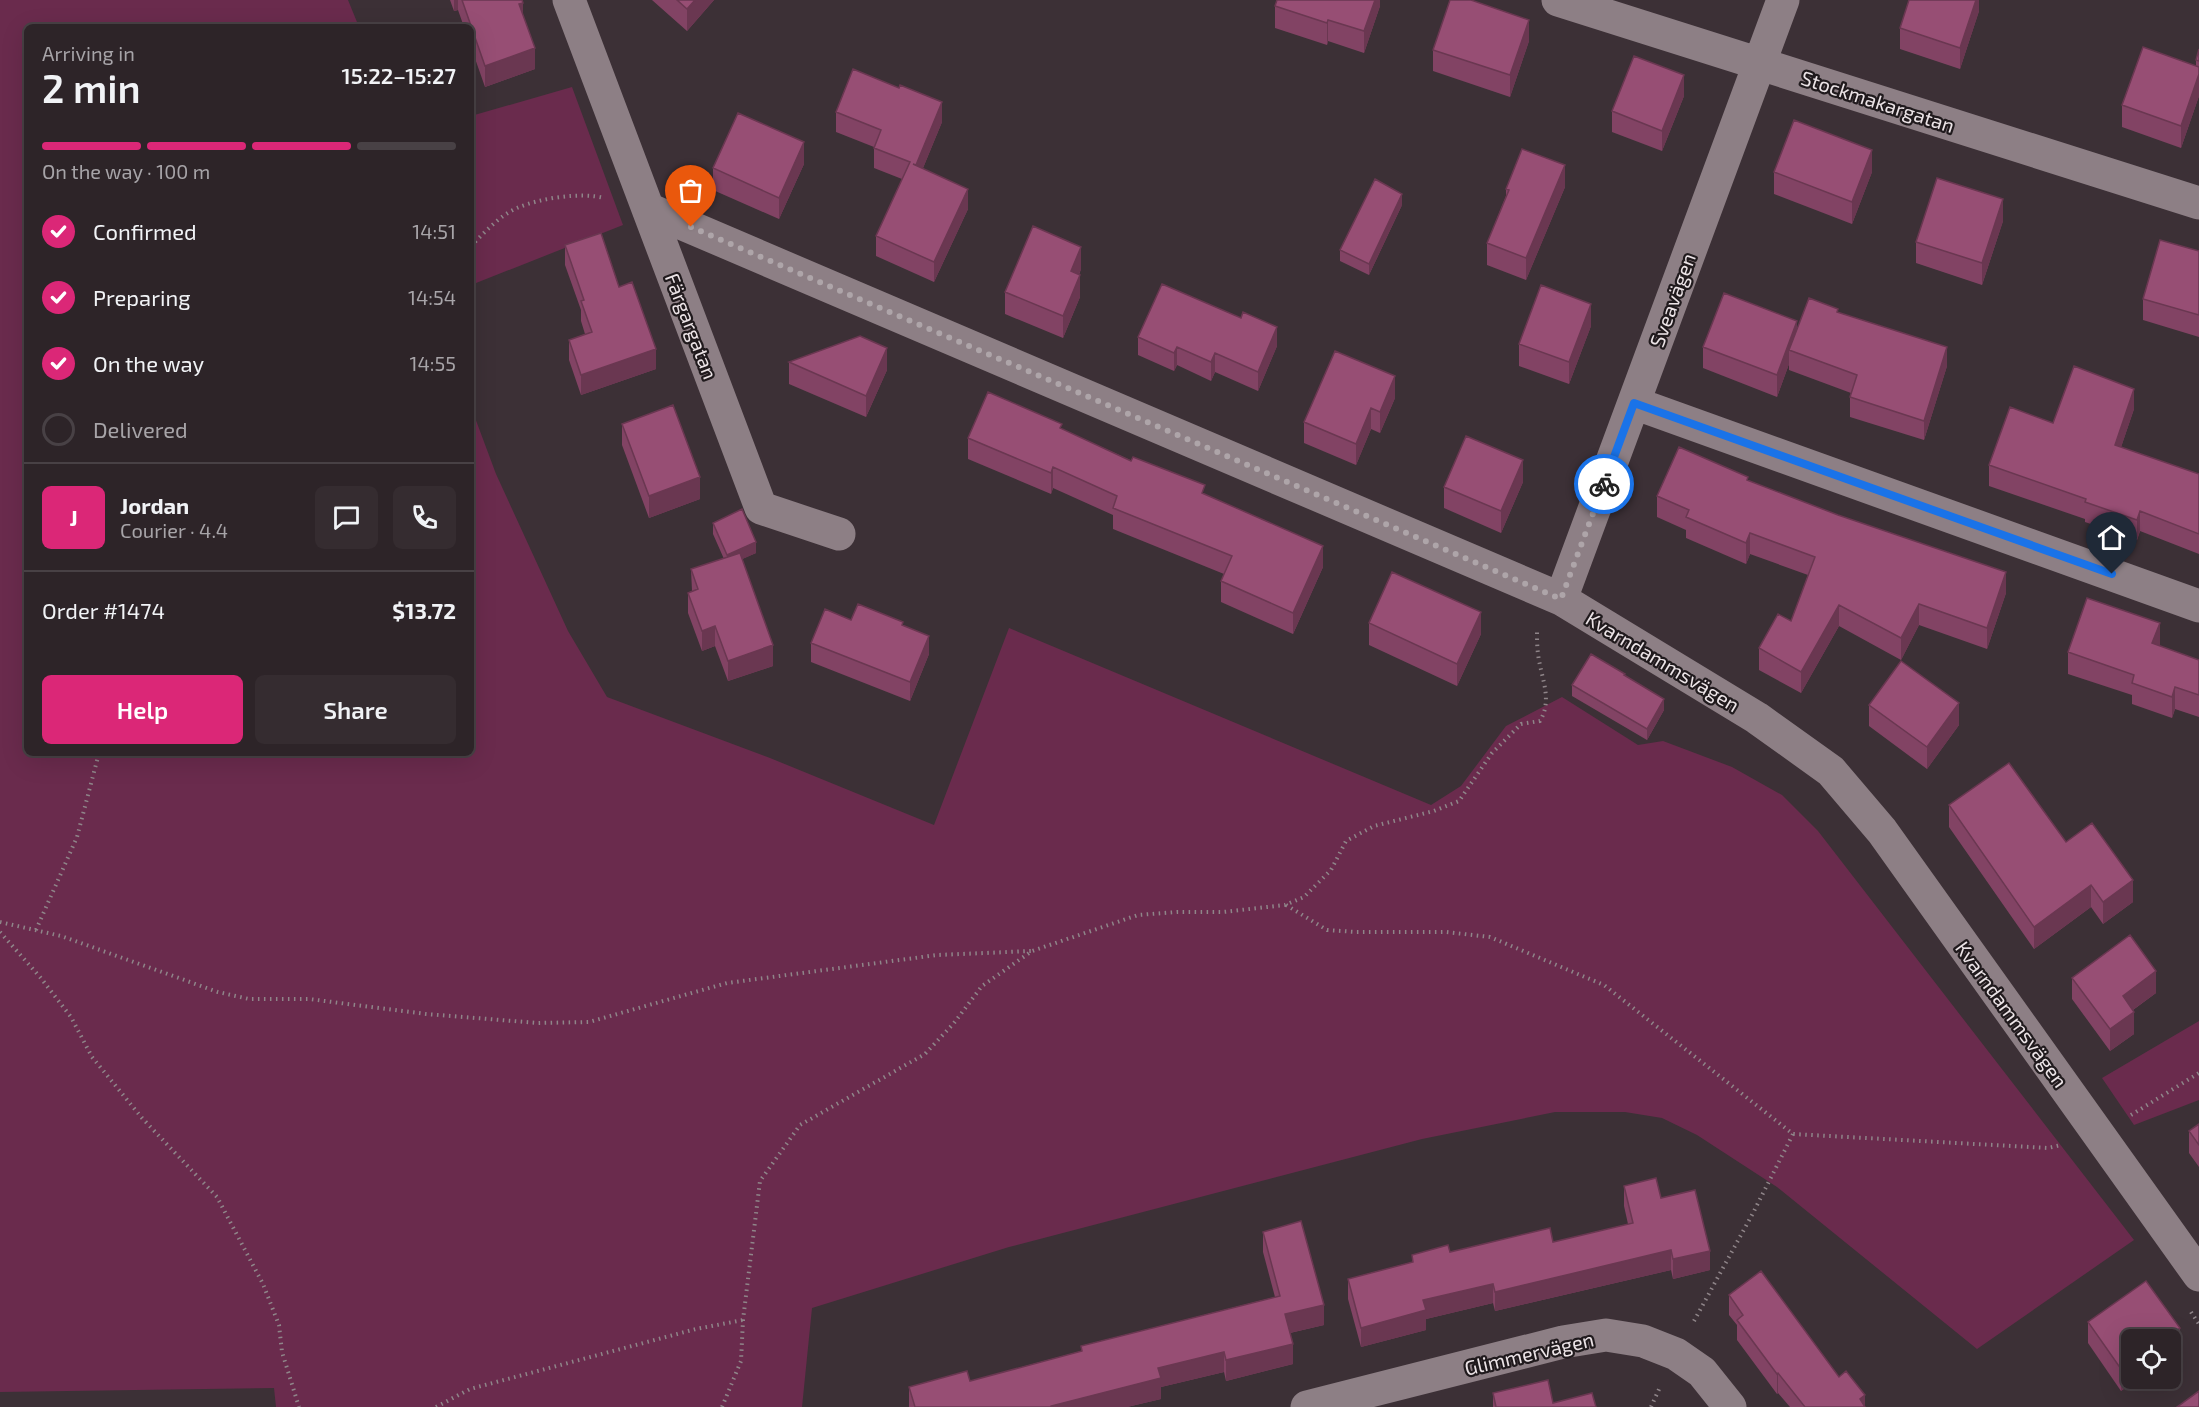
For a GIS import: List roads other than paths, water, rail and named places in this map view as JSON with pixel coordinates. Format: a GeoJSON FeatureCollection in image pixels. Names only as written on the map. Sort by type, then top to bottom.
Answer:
{"type":"FeatureCollection","features":[{"type":"Feature","properties":{"kind":"street","name":"Färgargatan"},"geometry":{"type":"LineString","coordinates":[[569,0],[761,508],[839,534]]}},
{"type":"Feature","properties":{"kind":"street","name":"Stockmakargatan"},"geometry":{"type":"LineString","coordinates":[[1558,0],[2199,203]]}},
{"type":"Feature","properties":{"kind":"street","name":"Sveavägen"},"geometry":{"type":"LineString","coordinates":[[1561,599],[1783,0]]}},
{"type":"Feature","properties":{"kind":"street","name":"Kvarndammsvägen"},"geometry":{"type":"LineString","coordinates":[[648,209],[1561,599],[1757,718],[1831,771],[1882,831],[2199,1275]]}},
{"type":"Feature","properties":{"kind":"street"},"geometry":{"type":"LineString","coordinates":[[1634,403],[2199,606]]}},
{"type":"Feature","properties":{"kind":"street","name":"Glimmervägen"},"geometry":{"type":"LineString","coordinates":[[1307,1407],[1563,1342],[1605,1335],[1643,1341],[1676,1354],[1702,1372],[1730,1407]]}}]}
